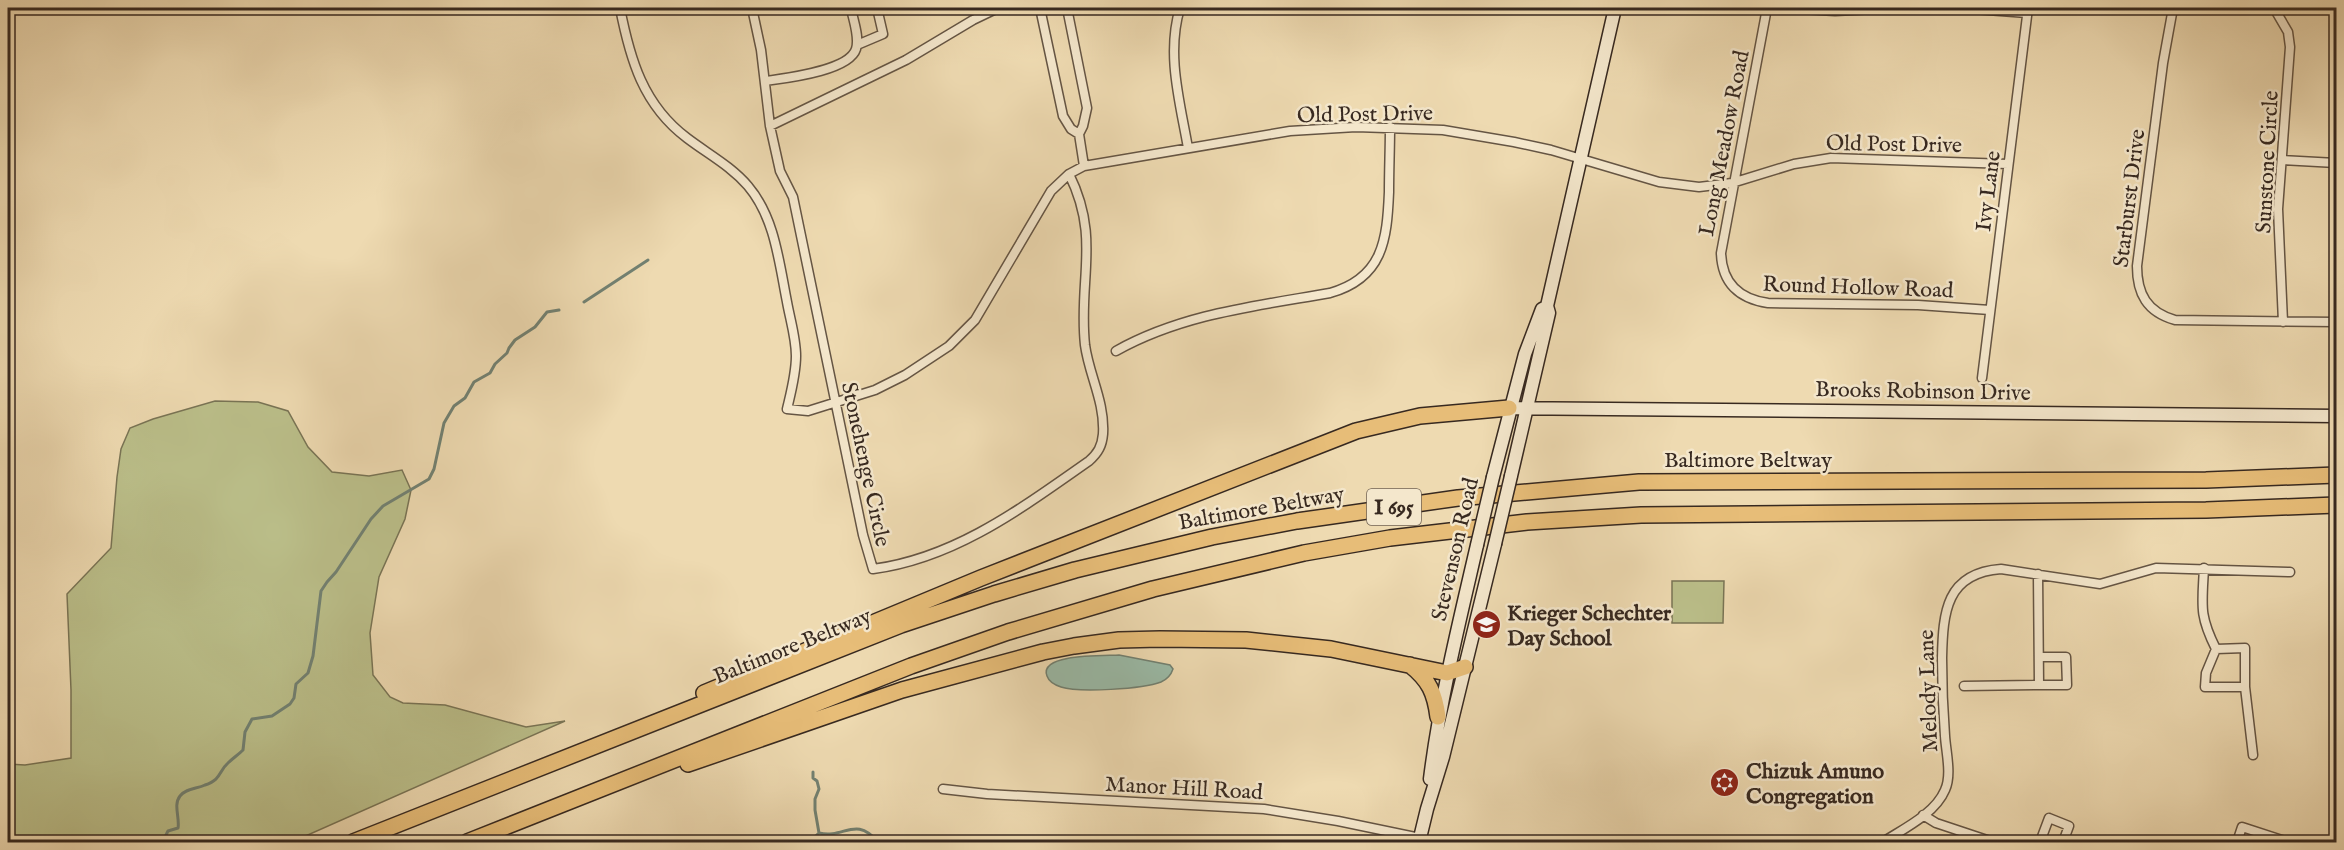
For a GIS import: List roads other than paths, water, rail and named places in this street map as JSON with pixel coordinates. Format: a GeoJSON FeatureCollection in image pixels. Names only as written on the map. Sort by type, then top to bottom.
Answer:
{"type":"FeatureCollection","features":[{"type":"Feature","properties":{"kind":"highway"},"geometry":{"type":"LineString","coordinates":[[495,787],[513,774],[808,648],[1356,431],[1420,416],[1509,408]]}},
{"type":"Feature","properties":{"kind":"highway","name":"Baltimore Beltway"},"geometry":{"type":"LineString","coordinates":[[353,843],[901,625],[1075,570],[1212,537],[1297,521],[1458,498],[1639,482],[2206,480],[2337,475]]}},
{"type":"Feature","properties":{"kind":"highway","name":"I 695"},"geometry":{"type":"LineString","coordinates":[[467,843],[901,670],[1008,632],[1153,589],[1304,553],[1390,538],[1527,522],[1641,515],[2206,510],[2337,505]]}},
{"type":"Feature","properties":{"kind":"highway"},"geometry":{"type":"LineString","coordinates":[[551,808],[752,744],[902,690],[1043,652],[1074,646],[1150,639],[1246,640],[1331,649],[1447,673],[1465,667]]}},
{"type":"Feature","properties":{"kind":"highway"},"geometry":{"type":"LineString","coordinates":[[1410,665],[1428,682],[1435,696],[1438,717]]}},
{"type":"Feature","properties":{"kind":"main road","name":"Stevenson Road"},"geometry":{"type":"LineString","coordinates":[[1420,840],[1443,757],[1511,476],[1615,8]]}},
{"type":"Feature","properties":{"kind":"main road","name":"Stevenson Road"},"geometry":{"type":"LineString","coordinates":[[1427,809],[1438,717],[1509,408],[1525,354],[1542,309],[1547,306]]}},
{"type":"Feature","properties":{"kind":"main road","name":"Brooks Robinson Drive"},"geometry":{"type":"LineString","coordinates":[[1509,408],[2337,416]]}},
{"type":"Feature","properties":{"kind":"street","name":"Old Post Drive"},"geometry":{"type":"LineString","coordinates":[[620,8],[627,44],[639,79],[658,110],[684,135],[736,174],[753,193],[766,213],[776,247],[796,354],[787,410],[808,411],[836,404],[875,390],[935,357],[962,334],[986,302],[1052,191],[1069,174],[1084,166],[1290,131],[1356,127],[1390,127],[1479,136],[1551,150],[1680,186],[1715,186],[1732,183],[1794,164],[1831,158],[2008,164]]}},
{"type":"Feature","properties":{"kind":"street","name":"Stonehenge Circle"},"geometry":{"type":"LineString","coordinates":[[752,8],[766,81],[770,126],[780,171],[794,197],[863,535],[873,569],[905,563],[978,534],[1027,504],[1097,454],[1101,446],[1103,420],[1098,392],[1085,347],[1087,229],[1081,201],[1069,174]]}},
{"type":"Feature","properties":{"kind":"street"},"geometry":{"type":"LineString","coordinates":[[850,8],[857,45]]}},
{"type":"Feature","properties":{"kind":"street"},"geometry":{"type":"LineString","coordinates":[[766,81],[813,73],[850,58],[857,45],[883,34],[877,8]]}},
{"type":"Feature","properties":{"kind":"street"},"geometry":{"type":"LineString","coordinates":[[770,126],[906,60],[998,8]]}},
{"type":"Feature","properties":{"kind":"street"},"geometry":{"type":"LineString","coordinates":[[1040,8],[1063,116],[1067,124],[1079,134]]}},
{"type":"Feature","properties":{"kind":"street"},"geometry":{"type":"LineString","coordinates":[[1067,8],[1087,108],[1079,134],[1084,166]]}},
{"type":"Feature","properties":{"kind":"street"},"geometry":{"type":"LineString","coordinates":[[1180,8],[1174,46],[1174,67],[1188,148]]}},
{"type":"Feature","properties":{"kind":"street","name":"Long Meadow Road"},"geometry":{"type":"LineString","coordinates":[[1730,285],[1723,271],[1720,253],[1767,8]]}},
{"type":"Feature","properties":{"kind":"street"},"geometry":{"type":"LineString","coordinates":[[1785,8],[1835,11],[1894,8]]}},
{"type":"Feature","properties":{"kind":"street"},"geometry":{"type":"LineString","coordinates":[[1960,8],[2028,10]]}},
{"type":"Feature","properties":{"kind":"street","name":"Starburst Drive"},"geometry":{"type":"LineString","coordinates":[[2173,8],[2165,45],[2137,266],[2139,292],[2153,311],[2175,320],[2337,322]]}},
{"type":"Feature","properties":{"kind":"street","name":"Sunstone Circle"},"geometry":{"type":"LineString","coordinates":[[2274,8],[2288,32],[2290,47],[2278,209],[2283,322]]}},
{"type":"Feature","properties":{"kind":"street","name":"Ivy Lane"},"geometry":{"type":"LineString","coordinates":[[1982,378],[2028,10]]}},
{"type":"Feature","properties":{"kind":"street"},"geometry":{"type":"LineString","coordinates":[[1116,351],[1180,322],[1224,311],[1330,293],[1364,276],[1379,255],[1387,231],[1390,127]]}},
{"type":"Feature","properties":{"kind":"street"},"geometry":{"type":"LineString","coordinates":[[2282,160],[2337,163]]}},
{"type":"Feature","properties":{"kind":"street","name":"Round Hollow Road"},"geometry":{"type":"LineString","coordinates":[[1730,285],[1748,298],[1768,303],[1918,305],[1990,310]]}},
{"type":"Feature","properties":{"kind":"street","name":"Melody Lane"},"geometry":{"type":"LineString","coordinates":[[1883,843],[1935,806],[1947,788],[1943,618],[1950,598],[1969,576],[1987,570],[2001,569],[2100,584],[2156,568],[2290,572]]}},
{"type":"Feature","properties":{"kind":"street"},"geometry":{"type":"LineString","coordinates":[[2204,568],[2202,616],[2216,649],[2206,673],[2205,687],[2245,687]]}},
{"type":"Feature","properties":{"kind":"street"},"geometry":{"type":"LineString","coordinates":[[2038,574],[2040,685]]}},
{"type":"Feature","properties":{"kind":"street"},"geometry":{"type":"LineString","coordinates":[[2216,649],[2245,648],[2245,687],[2253,754]]}},
{"type":"Feature","properties":{"kind":"street"},"geometry":{"type":"LineString","coordinates":[[1964,686],[2067,685],[2066,657],[2039,657]]}},
{"type":"Feature","properties":{"kind":"street","name":"Manor Hill Road"},"geometry":{"type":"LineString","coordinates":[[943,789],[987,794],[1264,809],[1338,821],[1420,840]]}},
{"type":"Feature","properties":{"kind":"street"},"geometry":{"type":"LineString","coordinates":[[1923,815],[1936,823],[1993,843]]}},
{"type":"Feature","properties":{"kind":"street"},"geometry":{"type":"LineString","coordinates":[[2040,843],[2049,818],[2069,826],[2062,843]]}},
{"type":"Feature","properties":{"kind":"street"},"geometry":{"type":"LineString","coordinates":[[2237,843],[2242,827],[2288,843]]}},
{"type":"Feature","properties":{"kind":"waterway"},"geometry":{"type":"LineString","coordinates":[[584,302],[648,260]]}},
{"type":"Feature","properties":{"kind":"waterway"},"geometry":{"type":"LineString","coordinates":[[171,842],[166,835],[168,831],[178,828],[177,803],[180,796],[185,791],[210,783],[217,778],[225,766],[243,750],[245,732],[252,719],[272,716],[290,704],[294,698],[296,684],[308,673],[313,656],[321,591],[371,519],[383,506],[429,479],[434,469],[444,423],[454,406],[465,398],[474,382],[490,373],[515,340],[535,327],[547,312],[559,310]]}},
{"type":"Feature","properties":{"kind":"waterway"},"geometry":{"type":"LineString","coordinates":[[813,772],[813,778],[817,781],[819,789],[815,799],[819,833]]}},
{"type":"Feature","properties":{"kind":"waterway"},"geometry":{"type":"LineString","coordinates":[[819,833],[863,830],[878,842]]}},
{"type":"Feature","properties":{"kind":"waterway"},"geometry":{"type":"LineString","coordinates":[[809,842],[819,833]]}},
{"type":"Feature","properties":{"kind":"place","name":"Krieger Schechter Day School"},"geometry":{"type":"Point","coordinates":[1486,625]}},
{"type":"Feature","properties":{"kind":"place","name":"Chizuk Amuno Congregation"},"geometry":{"type":"Point","coordinates":[1725,783]}}]}
